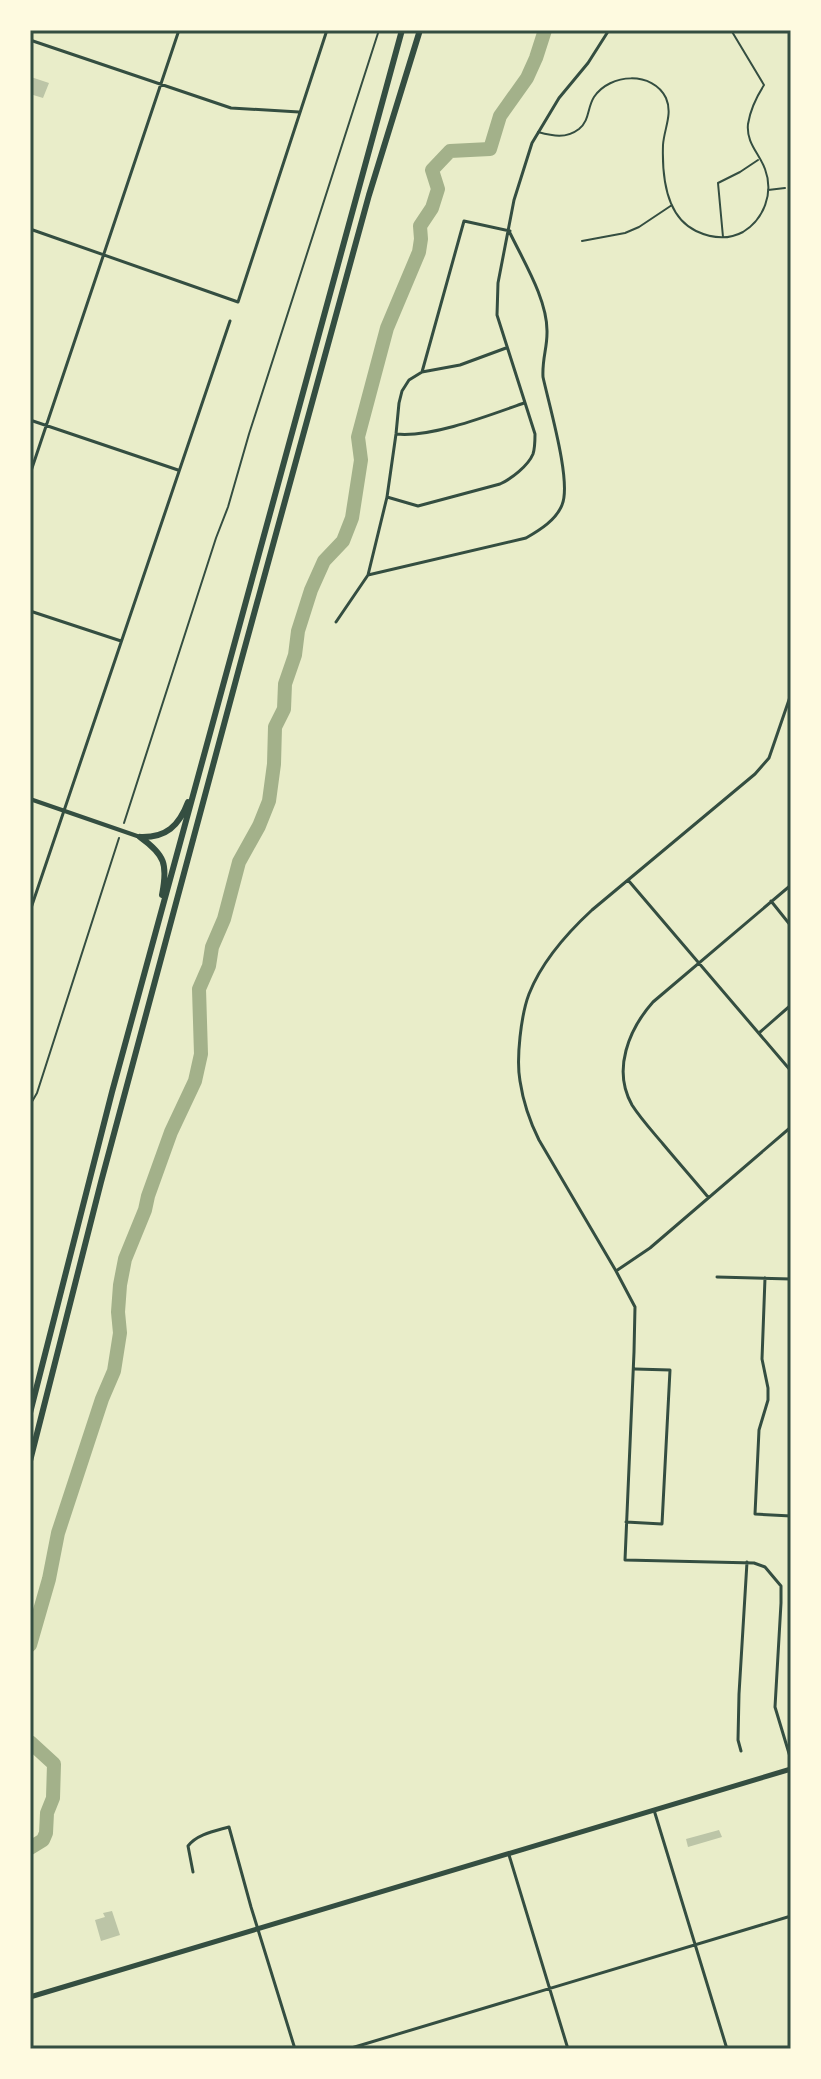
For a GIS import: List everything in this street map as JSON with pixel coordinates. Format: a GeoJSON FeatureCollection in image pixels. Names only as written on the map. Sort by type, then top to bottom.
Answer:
{"type":"FeatureCollection","features":[{"type":"Feature","properties":{"kind":"highway"},"geometry":{"type":"LineString","coordinates":[[30,1413],[108,1107],[402,30]]}},
{"type":"Feature","properties":{"kind":"highway"},"geometry":{"type":"LineString","coordinates":[[30,1461],[104,1167],[240,665],[369,195],[420,30]]}},
{"type":"Feature","properties":{"kind":"highway"},"geometry":{"type":"LineString","coordinates":[[140,837],[160,835],[175,826],[185,811],[200,769]]}},
{"type":"Feature","properties":{"kind":"highway"},"geometry":{"type":"LineString","coordinates":[[140,837],[160,854],[165,866],[155,934]]}},
{"type":"Feature","properties":{"kind":"main road"},"geometry":{"type":"LineString","coordinates":[[30,1997],[791,1769]]}},
{"type":"Feature","properties":{"kind":"street"},"geometry":{"type":"LineString","coordinates":[[30,474],[179,30]]}},
{"type":"Feature","properties":{"kind":"street"},"geometry":{"type":"LineString","coordinates":[[30,229],[238,302],[327,30]]}},
{"type":"Feature","properties":{"kind":"street"},"geometry":{"type":"LineString","coordinates":[[387,497],[418,506],[509,480],[532,457],[535,434],[497,315],[498,283],[514,200],[537,131],[609,30]]}},
{"type":"Feature","properties":{"kind":"street"},"geometry":{"type":"LineString","coordinates":[[30,40],[231,108],[300,112]]}},
{"type":"Feature","properties":{"kind":"street"},"geometry":{"type":"LineString","coordinates":[[422,372],[464,221],[510,231]]}},
{"type":"Feature","properties":{"kind":"street"},"geometry":{"type":"LineString","coordinates":[[368,575],[526,538],[551,521],[562,507],[566,490],[564,474],[543,377],[542,361],[548,335],[545,310],[510,231]]}},
{"type":"Feature","properties":{"kind":"street"},"geometry":{"type":"LineString","coordinates":[[30,911],[230,321]]}},
{"type":"Feature","properties":{"kind":"street"},"geometry":{"type":"LineString","coordinates":[[336,622],[368,575],[387,497],[402,391],[409,380],[422,372],[460,365],[508,348]]}},
{"type":"Feature","properties":{"kind":"street"},"geometry":{"type":"LineString","coordinates":[[396,434],[424,433],[483,418],[525,403]]}},
{"type":"Feature","properties":{"kind":"street"},"geometry":{"type":"LineString","coordinates":[[30,420],[178,470]]}},
{"type":"Feature","properties":{"kind":"street"},"geometry":{"type":"LineString","coordinates":[[30,611],[121,641]]}},
{"type":"Feature","properties":{"kind":"street"},"geometry":{"type":"LineString","coordinates":[[791,694],[769,758],[755,774],[570,931],[548,958],[528,995],[520,1033],[519,1079],[530,1122],[539,1140],[635,1307],[625,1560],[747,1562],[765,1567],[772,1573],[781,1586],[775,1707],[791,1760]]}},
{"type":"Feature","properties":{"kind":"street"},"geometry":{"type":"LineString","coordinates":[[30,799],[140,837]]}},
{"type":"Feature","properties":{"kind":"street"},"geometry":{"type":"LineString","coordinates":[[628,880],[791,1071]]}},
{"type":"Feature","properties":{"kind":"street"},"geometry":{"type":"LineString","coordinates":[[709,1197],[632,1105],[624,1079],[625,1054],[637,1023],[653,1002],[791,885]]}},
{"type":"Feature","properties":{"kind":"street"},"geometry":{"type":"LineString","coordinates":[[771,901],[791,926]]}},
{"type":"Feature","properties":{"kind":"street"},"geometry":{"type":"LineString","coordinates":[[759,1033],[791,1005]]}},
{"type":"Feature","properties":{"kind":"street"},"geometry":{"type":"LineString","coordinates":[[616,1271],[650,1248],[791,1127]]}},
{"type":"Feature","properties":{"kind":"street"},"geometry":{"type":"LineString","coordinates":[[717,1277],[791,1279]]}},
{"type":"Feature","properties":{"kind":"street"},"geometry":{"type":"LineString","coordinates":[[765,1278],[762,1359],[768,1388],[766,1410],[759,1430],[755,1514],[791,1516]]}},
{"type":"Feature","properties":{"kind":"street"},"geometry":{"type":"LineString","coordinates":[[626,1522],[662,1524],[670,1370],[634,1368]]}},
{"type":"Feature","properties":{"kind":"street"},"geometry":{"type":"LineString","coordinates":[[741,1751],[738,1740],[739,1694],[747,1562]]}},
{"type":"Feature","properties":{"kind":"street"},"geometry":{"type":"LineString","coordinates":[[654,1810],[727,2049]]}},
{"type":"Feature","properties":{"kind":"street"},"geometry":{"type":"LineString","coordinates":[[193,1872],[188,1846],[208,1833],[229,1827],[295,2049]]}},
{"type":"Feature","properties":{"kind":"street"},"geometry":{"type":"LineString","coordinates":[[509,1855],[568,2049]]}},
{"type":"Feature","properties":{"kind":"street"},"geometry":{"type":"LineString","coordinates":[[348,2049],[791,1916]]}},
{"type":"Feature","properties":{"kind":"lane"},"geometry":{"type":"LineString","coordinates":[[537,131],[557,136],[576,131],[585,122],[595,95],[606,86],[625,79],[652,81],[666,98],[669,110],[663,145],[665,183],[672,205],[691,229],[704,235],[723,237],[740,233],[755,223],[765,206],[768,190],[764,167],[751,146],[748,124],[764,85],[731,30]]}},
{"type":"Feature","properties":{"kind":"lane"},"geometry":{"type":"LineString","coordinates":[[723,237],[718,183],[759,159]]}},
{"type":"Feature","properties":{"kind":"lane"},"geometry":{"type":"LineString","coordinates":[[768,190],[785,188]]}},
{"type":"Feature","properties":{"kind":"lane"},"geometry":{"type":"LineString","coordinates":[[582,241],[611,237],[639,227],[672,205]]}},
{"type":"Feature","properties":{"kind":"path"},"geometry":{"type":"LineString","coordinates":[[124,823],[379,30]]}},
{"type":"Feature","properties":{"kind":"path"},"geometry":{"type":"LineString","coordinates":[[30,1105],[37,1093],[120,837]]}},
{"type":"Feature","properties":{"kind":"building"},"geometry":{"type":"Polygon","coordinates":[[[31,77],[49,83],[43,98],[30,94],[31,77]]]}},
{"type":"Feature","properties":{"kind":"building"},"geometry":{"type":"Polygon","coordinates":[[[719,1830],[722,1837],[688,1847],[686,1839],[719,1830]]]}},
{"type":"Feature","properties":{"kind":"building"},"geometry":{"type":"Polygon","coordinates":[[[112,1911],[120,1935],[101,1941],[95,1920],[105,1917],[103,1913],[112,1911]]]}},
{"type":"Feature","properties":{"kind":"waterway"},"geometry":{"type":"LineString","coordinates":[[30,1645],[49,1579],[58,1533],[114,1371],[120,1333],[120,1285],[125,1259],[171,1132],[195,1081],[201,1054],[199,989],[224,919],[239,862],[269,801],[275,727],[284,709],[285,684],[295,655],[298,631],[324,561],[343,541],[352,518],[361,460],[358,437],[387,328],[419,252],[420,226],[432,208],[438,189],[432,170],[450,151],[490,149],[500,116],[527,78],[545,30]]}},
{"type":"Feature","properties":{"kind":"waterway"},"geometry":{"type":"LineString","coordinates":[[30,1742],[54,1764],[53,1798],[47,1813],[46,1833],[43,1840],[30,1848]]}}]}
